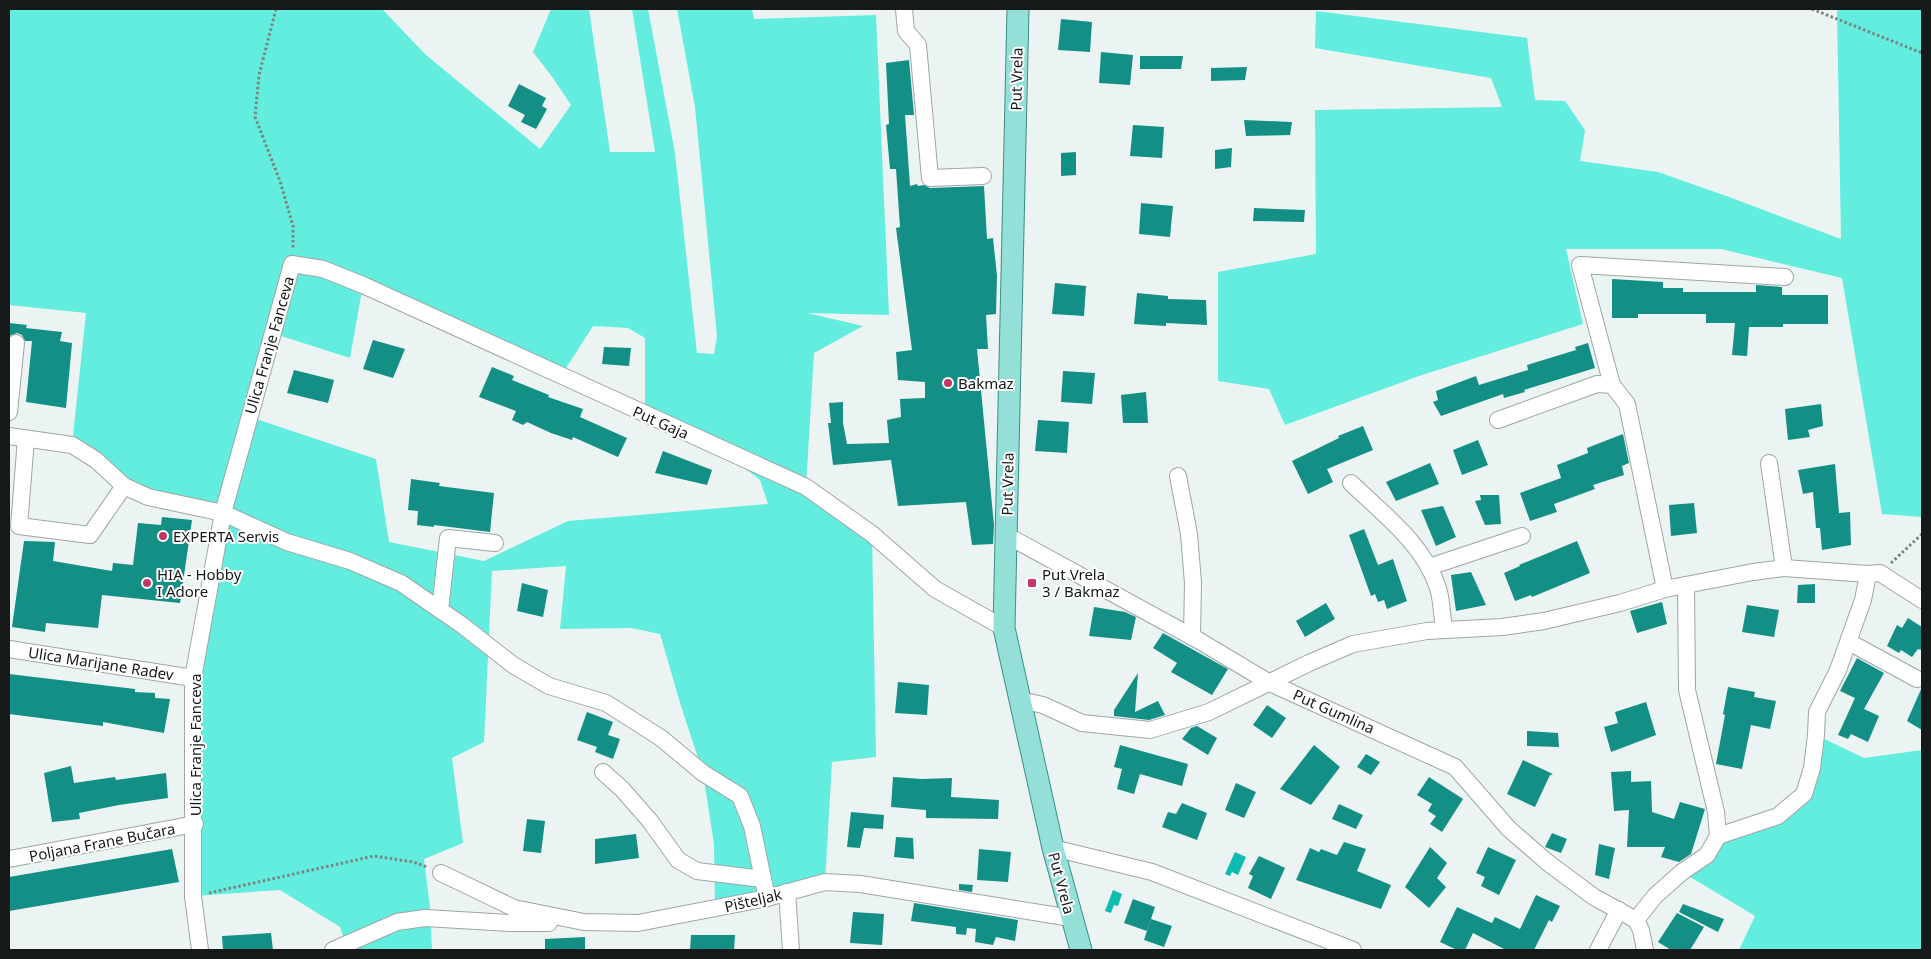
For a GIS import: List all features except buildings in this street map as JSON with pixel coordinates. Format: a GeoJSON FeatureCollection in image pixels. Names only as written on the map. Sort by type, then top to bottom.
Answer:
{"type":"FeatureCollection","features":[{"type":"Feature","properties":{"kind":"main road","name":"Put Vrela"},"geometry":{"type":"LineString","coordinates":[[1018,9],[1004,628],[1053,848],[1081,950]]}},
{"type":"Feature","properties":{"kind":"street"},"geometry":{"type":"LineString","coordinates":[[904,9],[906,31],[918,45],[930,178],[983,176]]}},
{"type":"Feature","properties":{"kind":"street","name":"Ulica Franje Fanceva"},"geometry":{"type":"LineString","coordinates":[[200,950],[193,896],[193,678],[222,513],[292,264]]}},
{"type":"Feature","properties":{"kind":"street","name":"Put Gaja"},"geometry":{"type":"LineString","coordinates":[[292,264],[323,269],[363,285],[806,487],[872,534],[935,589],[1004,628]]}},
{"type":"Feature","properties":{"kind":"street"},"geometry":{"type":"LineString","coordinates":[[1665,589],[1627,404],[1612,385],[1580,265],[1785,277]]}},
{"type":"Feature","properties":{"kind":"street"},"geometry":{"type":"LineString","coordinates":[[9,412],[16,343]]}},
{"type":"Feature","properties":{"kind":"street"},"geometry":{"type":"LineString","coordinates":[[1498,420],[1597,384],[1612,385]]}},
{"type":"Feature","properties":{"kind":"street"},"geometry":{"type":"LineString","coordinates":[[9,436],[72,445],[96,460],[124,486],[148,497],[222,513],[287,542],[350,561],[401,583],[514,665],[549,686],[606,703],[661,738],[703,773],[740,796],[752,826],[767,898]]}},
{"type":"Feature","properties":{"kind":"street"},"geometry":{"type":"LineString","coordinates":[[26,439],[19,526],[90,535],[124,486]]}},
{"type":"Feature","properties":{"kind":"street"},"geometry":{"type":"LineString","coordinates":[[1769,463],[1784,568]]}},
{"type":"Feature","properties":{"kind":"street"},"geometry":{"type":"LineString","coordinates":[[1178,476],[1189,534],[1193,583],[1192,637]]}},
{"type":"Feature","properties":{"kind":"street"},"geometry":{"type":"LineString","coordinates":[[1351,483],[1396,526],[1429,567],[1438,590],[1444,630]]}},
{"type":"Feature","properties":{"kind":"street","name":"Put Gumlina"},"geometry":{"type":"LineString","coordinates":[[1006,534],[1192,637],[1270,683],[1455,767],[1509,829],[1547,862],[1594,897],[1636,920]]}},
{"type":"Feature","properties":{"kind":"street"},"geometry":{"type":"LineString","coordinates":[[1429,567],[1522,536]]}},
{"type":"Feature","properties":{"kind":"street"},"geometry":{"type":"LineString","coordinates":[[440,610],[448,538],[495,543]]}},
{"type":"Feature","properties":{"kind":"street"},"geometry":{"type":"LineString","coordinates":[[1020,700],[1043,705],[1082,723],[1150,730],[1209,712],[1309,663],[1353,644],[1427,631],[1502,627],[1544,621],[1620,603],[1665,589],[1784,568],[1874,574],[1922,600]]}},
{"type":"Feature","properties":{"kind":"street"},"geometry":{"type":"LineString","coordinates":[[1718,836],[1778,816],[1804,794],[1812,768],[1817,712],[1838,670],[1874,574]]}},
{"type":"Feature","properties":{"kind":"street"},"geometry":{"type":"LineString","coordinates":[[1645,950],[1642,930],[1636,920],[1655,896],[1682,872],[1707,855],[1718,836],[1716,812],[1687,690],[1686,585]]}},
{"type":"Feature","properties":{"kind":"street"},"geometry":{"type":"LineString","coordinates":[[1849,642],[1917,679]]}},
{"type":"Feature","properties":{"kind":"street","name":"Ulica Marijane Radev"},"geometry":{"type":"LineString","coordinates":[[9,649],[193,678]]}},
{"type":"Feature","properties":{"kind":"street"},"geometry":{"type":"LineString","coordinates":[[603,772],[622,789],[650,821],[678,860],[697,871],[763,879]]}},
{"type":"Feature","properties":{"kind":"street","name":"Poljana Frane Bučara"},"geometry":{"type":"LineString","coordinates":[[9,859],[194,824]]}},
{"type":"Feature","properties":{"kind":"street"},"geometry":{"type":"LineString","coordinates":[[1053,848],[1152,872],[1353,950]]}},
{"type":"Feature","properties":{"kind":"street","name":"Pišteljak"},"geometry":{"type":"LineString","coordinates":[[442,873],[514,908],[584,922],[638,924],[767,898],[825,882],[860,884],[1071,918]]}},
{"type":"Feature","properties":{"kind":"street"},"geometry":{"type":"LineString","coordinates":[[787,892],[791,950]]}},
{"type":"Feature","properties":{"kind":"street"},"geometry":{"type":"LineString","coordinates":[[1598,950],[1619,910]]}},
{"type":"Feature","properties":{"kind":"street"},"geometry":{"type":"LineString","coordinates":[[333,950],[397,922],[425,918],[510,923],[584,922]]}},
{"type":"Feature","properties":{"kind":"path"},"geometry":{"type":"LineString","coordinates":[[276,9],[259,75],[255,117],[280,181],[293,226],[292,264]]}},
{"type":"Feature","properties":{"kind":"path"},"geometry":{"type":"LineString","coordinates":[[1812,9],[1922,53]]}},
{"type":"Feature","properties":{"kind":"path"},"geometry":{"type":"LineString","coordinates":[[1874,574],[1922,534]]}},
{"type":"Feature","properties":{"kind":"path"},"geometry":{"type":"LineString","coordinates":[[193,896],[374,856],[413,862],[442,873]]}},
{"type":"Feature","properties":{"kind":"shaded area"},"geometry":{"type":"Polygon","coordinates":[[[9,9],[382,9],[426,55],[540,149],[571,105],[533,52],[551,9],[589,9],[610,152],[655,152],[632,9],[648,9],[675,153],[697,353],[714,354],[717,336],[695,107],[677,9],[752,9],[754,19],[876,15],[889,315],[807,313],[863,326],[814,353],[806,487],[872,534],[876,757],[832,762],[825,882],[715,909],[714,844],[703,773],[660,634],[631,628],[560,629],[566,566],[492,571],[484,742],[452,758],[463,843],[424,859],[430,907],[432,950],[347,950],[340,927],[280,890],[193,896],[193,678],[222,513],[148,497],[72,445],[86,313],[9,305],[9,9]],[[363,285],[350,358],[275,334],[253,418],[376,459],[389,542],[484,561],[568,521],[768,504],[760,480],[714,445],[645,415],[645,338],[628,328],[593,326],[561,376],[363,285]]]}},
{"type":"Feature","properties":{"kind":"shaded area"},"geometry":{"type":"Polygon","coordinates":[[[1837,9],[1922,9],[1922,517],[1882,514],[1842,278],[1721,249],[1566,249],[1583,324],[1419,376],[1285,425],[1269,389],[1218,381],[1218,272],[1316,254],[1315,110],[1502,107],[1491,78],[1315,48],[1316,11],[1527,38],[1535,100],[1565,101],[1585,130],[1580,161],[1658,172],[1841,239],[1837,9]]]}},
{"type":"Feature","properties":{"kind":"shaded area"},"geometry":{"type":"Polygon","coordinates":[[[1816,735],[1864,758],[1922,750],[1922,950],[1739,950],[1755,916],[1682,872],[1718,836],[1743,829],[1804,794],[1816,735]]]}},
{"type":"Feature","properties":{"kind":"shaded area"},"geometry":{"type":"Polygon","coordinates":[[[1235,852],[1246,857],[1238,875],[1232,872],[1230,876],[1225,874],[1235,852]]]}},
{"type":"Feature","properties":{"kind":"shaded area"},"geometry":{"type":"Polygon","coordinates":[[[1113,890],[1122,894],[1118,906],[1114,905],[1111,913],[1105,911],[1113,890]]]}},
{"type":"Feature","properties":{"kind":"place","name":"Bakmaz"},"geometry":{"type":"Point","coordinates":[948,383]}},
{"type":"Feature","properties":{"kind":"place","name":"EXPERTA Servis"},"geometry":{"type":"Point","coordinates":[163,536]}},
{"type":"Feature","properties":{"kind":"place","name":"HIA - Hobby I Adore"},"geometry":{"type":"Point","coordinates":[147,583]}},
{"type":"Feature","properties":{"kind":"place","name":"Put Vrela 3 / Bakmaz"},"geometry":{"type":"Point","coordinates":[1032,583]}}]}
